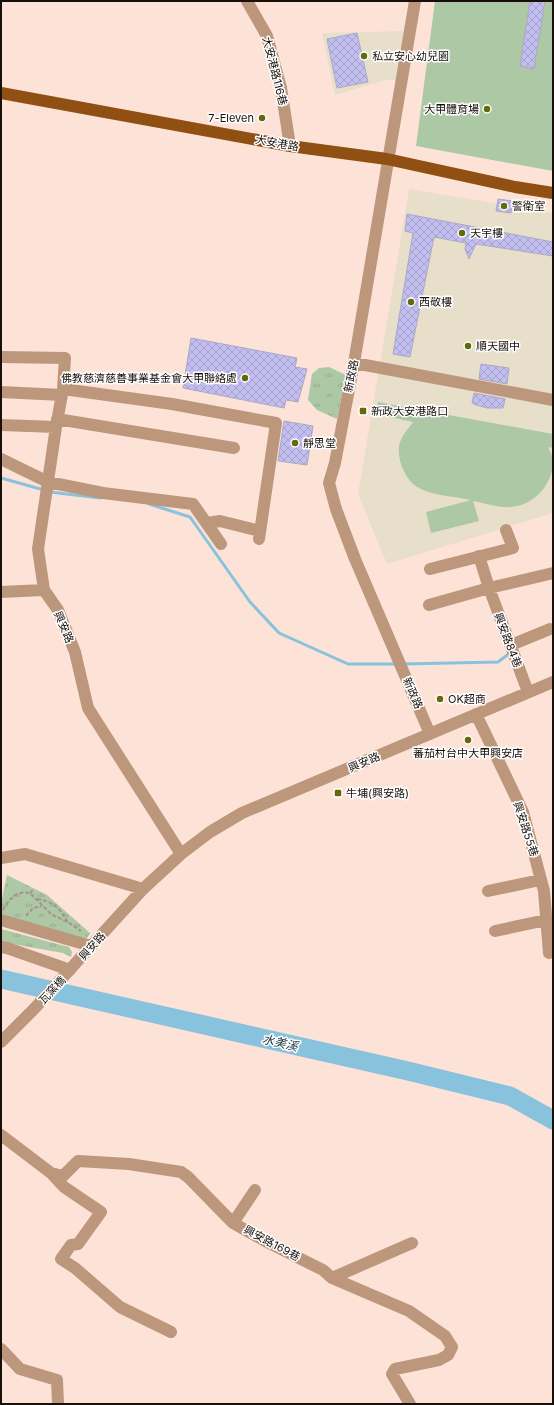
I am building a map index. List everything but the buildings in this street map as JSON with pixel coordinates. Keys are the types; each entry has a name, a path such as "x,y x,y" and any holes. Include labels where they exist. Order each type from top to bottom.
{"main road":[{"name":"大安港路","path":"1,93 290,146 387,159 515,187 553,193"}],"street":[{"name":"大安港路116巷","path":"247,1 267,36 281,88 290,146"},
{"name":"新政路","path":"415,1 387,159 354,363 329,483 336,509 355,559 430,734"},
{"name":"興安路","path":"1,357 65,358 62,392 56,423 38,549 44,590 58,610 75,652 88,708 181,854"},
{"path":"354,363 553,400"},
{"path":"1,392 62,392 172,404 276,423 260,535 220,521 207,523"},
{"path":"1,424 56,423 234,448"},
{"path":"1,459 48,482 103,493 193,504 221,544"},
{"path":"430,569 513,548 506,530"},
{"name":"興安路84巷","path":"479,556 489,588 528,692"},
{"path":"429,605 489,588 553,573"},
{"path":"1,592 44,590"},
{"path":"510,645 550,629"},
{"name":"興安路","path":"70,970 144,889 181,854 210,832 242,813 553,682"},
{"name":"興安路55巷","path":"476,714 523,812 544,892 548,916 549,953"},
{"path":"1,858 25,854 144,889"},
{"path":"488,891 540,880"},
{"path":"495,931 548,916"},
{"path":"1,920 91,946"},
{"path":"1,948 7,948 70,970"},
{"name":"瓦窯橋","path":"1,1042 70,970"},
{"path":"1,1135 51,1173 64,1187 101,1212 78,1244 71,1244 61,1259 75,1268 120,1307 171,1332"},
{"name":"興安路169巷","path":"51,1173 63,1176 78,1161 129,1164 181,1172 188,1177 233,1223 267,1242 324,1270 332,1278 409,1312 445,1336 452,1347 448,1355 439,1360 395,1369 392,1374 410,1404"},
{"path":"233,1223 255,1190"},
{"path":"332,1278 412,1243"},
{"path":"1,1350 20,1369 57,1380 58,1404"}],"path":[{"path":"30,893 34,889"},
{"path":"1,915 7,903 14,896 20,892 30,893 51,914 83,933"},
{"path":"36,899 48,902 55,906 61,911 68,923"},
{"path":"23,927 25,918 30,911 36,906 42,906"}],"shaded area":[{"name":"私立安心幼兒園","path":"406,31 396,80 386,80 335,95 322,33"},
{"name":"順天國中","path":"409,189 553,213 553,513 387,564 358,494"}],"green space":[{"name":"大甲體育場","path":"435,1 553,1 553,171 416,146"},
{"path":"329,367 346,375 337,419 317,410 308,400 312,374 319,368"},
{"path":"378,402 553,434 553,448 548,447 553,459 550,477 541,492 527,503 519,506 506,507 473,501 479,521 431,533 426,512 471,500 429,492 413,484 403,469 399,457 399,446 401,439 413,422 376,414"},
{"path":"7,875 47,895 90,933 87,938 1,915 1,903"},
{"path":"1,929 69,947 72,952 71,957 63,953 1,942"}],"waterway":[{"path":"1,478 44,490"},
{"path":"50,492 100,498"},
{"path":"149,504 190,517 250,602 279,633 348,664 397,664"},
{"path":"403,664 498,662 510,653"},
{"name":"水美溪","path":"1,979 408,1071 510,1096 553,1120"}],"place":[{"name":"私立安心幼兒園","path":"364,56"},
{"name":"大甲體育場","path":"487,109"},
{"name":"7-Eleven","path":"262,118"},
{"name":"警衛室","path":"504,206"},
{"name":"天宇樓","path":"462,233"},
{"name":"西敬樓","path":"411,302"},
{"name":"順天國中","path":"468,346"},
{"name":"佛教慈濟慈善事業基金會大甲聯絡處","path":"245,378"},
{"name":"新政大安港路口","path":"363,411"},
{"name":"靜思堂","path":"295,443"},
{"name":"OK超商","path":"440,699"},
{"name":"蕃茄村台中大甲興安店","path":"468,740"},
{"name":"牛埔(興安路)","path":"338,793"}]}
